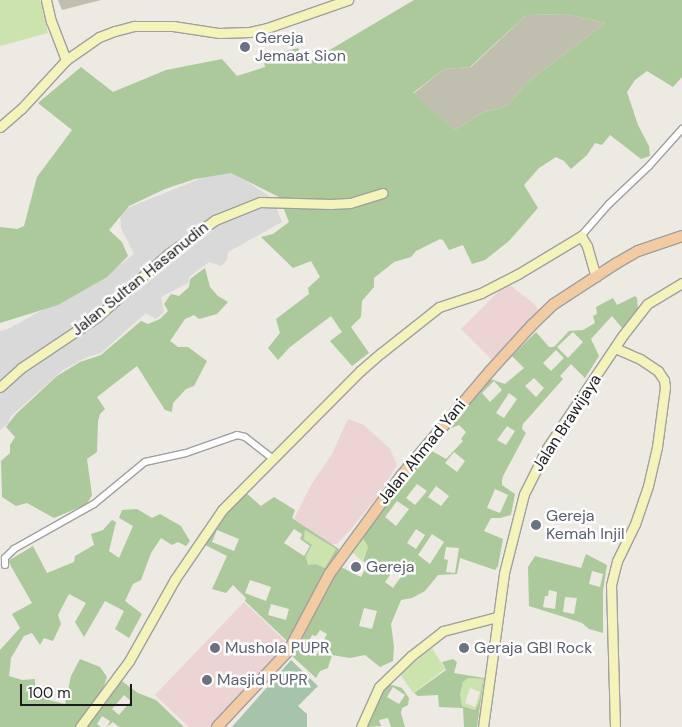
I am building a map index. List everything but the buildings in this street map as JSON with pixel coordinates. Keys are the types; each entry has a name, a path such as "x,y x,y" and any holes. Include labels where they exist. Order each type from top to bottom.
{"main road":[{"path":"46,0 51,21 66,60"},
{"path":"0,127 21,109 66,60 99,37 126,28 173,26 219,33 250,32 281,24 348,0"},
{"name":"Jalan Sultan Hasanudin","path":"0,387 21,368 97,318 168,254 215,220 260,202 350,203 382,193"},
{"path":"80,727 133,654 175,579 222,510 360,371 432,312 448,303 477,294 496,285 580,236 587,246 596,277"},
{"name":"Jalan Ahmad Yani","path":"217,727 289,650 330,573 401,476 449,418 548,309 638,252 682,236"},
{"name":"Jalan Brawijaya","path":"483,727 497,616 514,530 524,494 547,448 647,304 682,283"},
{"path":"615,348 640,359 658,371 664,380 665,387 657,447 648,486 635,524 617,561 611,585 615,727"},
{"path":"361,727 379,688 411,656 443,631 497,616"}],"street":[{"path":"580,236 609,204 649,166 682,129"},
{"path":"5,565 5,558 14,549 94,504 145,462 186,453 237,435 245,437 273,459"}],"shaded area":[{"path":"58,0 101,0 62,10"},
{"path":"565,14 605,23 524,85 509,105 482,113 455,130 413,94 444,69 471,67 526,15"},
{"path":"227,168 273,199 282,222 228,252 227,260 221,266 209,262 189,277 188,283 161,297 164,312 156,319 146,313 101,353 87,357 63,370 10,417 9,423 0,430 0,331 8,329 106,275 134,254 121,228 120,211"},
{"path":"507,283 534,304 539,311 492,360 461,329"},
{"path":"348,419 364,425 390,449 397,465 380,493 351,529 337,544 331,544 294,519 311,485 332,454"},
{"path":"244,602 287,643 210,727 189,727 155,695"}],"green space":[{"path":"0,0 40,0 48,33 0,46"},
{"path":"414,0 682,0 682,77 673,87 647,71 635,80 627,92 638,125 649,146 650,156 641,159 610,135 602,145 595,143 587,155 571,169 564,161 556,157 539,168 524,185 538,208 509,241 485,260 472,264 463,245 449,250 443,240 440,239 416,251 411,257 394,262 374,278 374,287 362,301 361,317 351,327 369,353 352,366 330,341 342,332 331,316 290,347 278,360 268,348 280,333 276,319 309,294 308,288 320,277 311,261 293,268 261,237 273,234 289,222 279,197 231,173 195,179 165,189 129,206 109,230 122,242 128,256 107,277 58,305 0,323 0,227 17,229 24,226 37,177 72,130 38,103 81,67 113,92 166,70 222,59 237,76 265,67 263,57 298,48 306,64","holes":["565,14 605,23 524,85 509,105 482,113 455,130 413,93 444,69 470,67 526,15"]},
{"path":"205,268 210,287 218,296 228,302 217,314 199,319 194,315 185,319 170,341 178,347 188,347 207,361 194,386 186,389 173,403 172,412 165,410 137,366 97,397 105,409 100,414 98,421 97,452 87,459 92,495 87,504 54,518 27,503 16,506 2,497 1,461 10,453 10,445 15,437 6,427 16,414 57,376 80,362 101,355 141,321 148,324 160,319 168,311 164,304 171,294 179,296 189,287 190,279"},
{"path":"635,296 638,309 623,329 612,316 591,339 599,356 585,378 571,364 560,376 563,379 523,424 522,429 526,433 502,481 502,485 515,494 511,515 491,518 484,531 503,539 498,566 495,570 460,558 457,574 438,575 425,591 412,598 401,600 391,624 394,647 393,661 380,667 365,655 350,658 332,655 328,668 320,671 316,678 293,657 332,579 341,567 361,577 368,564 363,561 368,547 361,535 376,515 430,450 446,459 463,441 461,439 466,432 459,425 449,429 447,426 475,393 490,379 505,384 524,368 512,356 536,332 549,347 554,347 569,331 583,330 595,323 593,316 597,314 596,307 613,298 617,305","holes":["573,332 583,342 568,358 557,347","556,350 564,358 551,371 543,363","534,378 544,388 536,397 525,386","494,381 502,390 490,402 482,393","509,393 517,399 504,418 496,413","507,426 515,431 506,445 497,440","454,452 465,461 457,472 445,463","417,484 427,491 415,505 406,498","436,486 449,496 441,506 428,497","495,489 508,495 500,513 487,508","397,501 409,509 396,526 385,517","416,529 425,535 416,549 407,543","432,534 444,542 430,564 418,555","446,547 459,548 455,573 446,572 448,560 444,559","395,568 403,574 393,588 385,582","364,608 377,611 372,629 359,626","320,630 327,634 316,656 311,654 313,643 309,641 312,635 316,636"]},
{"path":"245,492 261,506 274,497 295,510 292,518 339,549 287,641 245,601 246,598 233,585 226,593 212,589 227,556 203,544","holes":["294,529 302,534 300,539 310,546 304,556 284,543","217,530 239,539 234,551 212,542","305,530 336,549 325,568 316,564 308,565 306,556 312,545 304,539","250,580 271,587 266,601 245,593","271,604 289,609 286,620 268,615"]},
{"path":"137,509 152,518 160,514 181,526 190,541 186,546 178,542 172,545 161,538 151,553 141,580 133,584 125,601 142,614 129,638 115,629 124,611 105,601 84,637 75,622 86,603 69,594 58,615 61,624 53,641 44,638 40,645 32,633 24,636 11,658 9,676 22,680 35,679 35,694 49,700 65,704 71,676 80,659 100,667 107,677 102,692 76,727 0,727 0,650 20,628 12,614 32,603 8,561 33,546 47,573 74,562 75,556 94,545 91,534 103,530 112,520 116,522 109,551 119,558 133,526 119,518 122,510"},
{"path":"305,530 336,549 325,568 316,564 308,566 306,556 312,545 304,539"},
{"path":"361,536 368,547 362,561 351,551"},
{"path":"586,554 607,565 603,591 603,633 589,629 582,623 529,606 528,567 535,556 581,568","holes":["592,571 603,574 600,587 589,584","549,590 557,592 555,609 543,607 545,596 548,596","565,597 577,598 574,614 563,612"]},
{"path":"432,648 445,669 413,693 400,674"},
{"path":"453,659 457,662 454,673 484,678 477,727 464,727 463,708 439,707 438,695 418,696 414,693 446,670 442,662","holes":["468,678 483,679 479,702 475,710 462,706 460,694 463,682"]},
{"path":"291,660 318,686 298,706 307,714 307,727 232,727"},
{"path":"468,678 483,679 479,702 475,710 462,706 460,694 463,682","holes":["470,688 480,692 475,707 465,703"]},
{"path":"119,679 138,693 156,700 184,727 119,727 113,722 107,727 110,721 102,716 97,724 101,727 85,727","holes":["124,695 131,701 119,715 112,709"]},
{"path":"392,685 402,688 409,698 408,705 402,708 401,713 405,727 391,727 388,718 379,720 381,726 367,727 372,704 385,686","holes":["393,687 405,695 399,704 387,697"]}],"place":[{"name":"Gereja Jemaat Sion","path":"245,47"},
{"name":"Gereja Kemah Injil","path":"536,525"},
{"name":"Gereja","path":"356,567"},
{"name":"Mushola PUPR","path":"215,648"},
{"name":"Geraja GBI Rock","path":"464,648"},
{"name":"Masjid PUPR","path":"207,680"}]}
